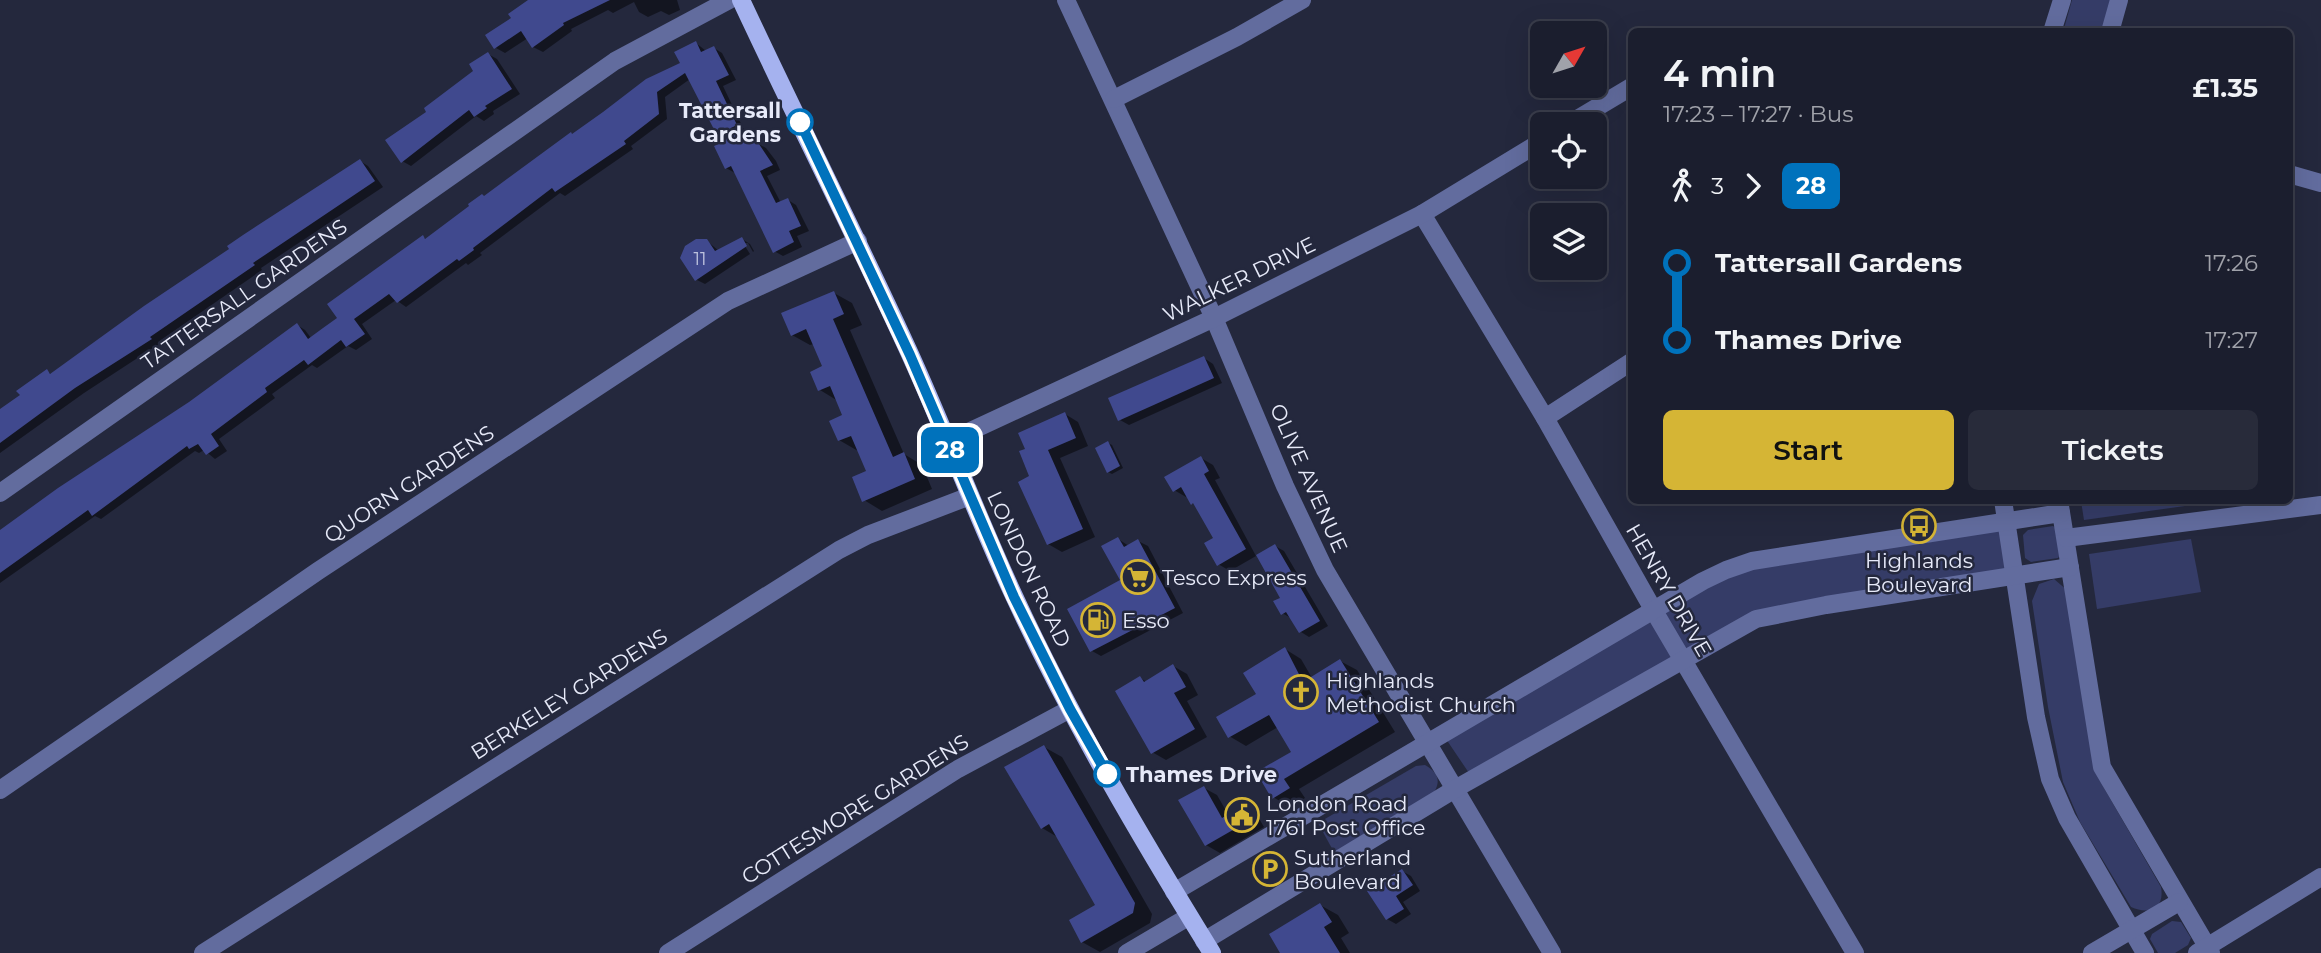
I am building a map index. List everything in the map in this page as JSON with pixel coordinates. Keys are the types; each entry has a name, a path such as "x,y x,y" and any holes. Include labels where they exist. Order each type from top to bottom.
{"main road":[{"name":"LONDON ROAD","path":"741,0 858,241 1014,597 1070,709 1188,917 1208,947"}],"street":[{"name":"TATTERSALL GARDENS","path":"0,493 615,61 729,0"},
{"name":"OLIVE AVENUE","path":"1066,0 1214,318 1319,560 1552,953"},
{"path":"1114,99 1237,37 1302,0"},
{"path":"2053,28 2062,0"},
{"path":"2110,28 2119,0"},
{"path":"1589,112 1628,89"},
{"name":"WALKER DRIVE","path":"947,442 1214,318 1422,214 1530,148"},
{"path":"2293,175 2321,183"},
{"name":"HENRY DRIVE","path":"1422,214 1545,418 1654,611 1855,953"},
{"name":"QUORN GARDENS","path":"0,790 318,571 728,301 858,241"},
{"path":"1545,418 1628,364"},
{"name":"BERKELEY GARDENS","path":"203,953 839,550 868,535 970,496"},
{"path":"2004,504 2036,717 2050,779 2067,818 2146,953"},
{"path":"2066,538 2321,505"},
{"path":"1174,892 1726,570 1752,561 1878,540 2006,523 2060,507 2102,767 2205,951 2321,877"},
{"path":"1208,947 1455,789 1756,619 1826,605 2070,567"},
{"name":"COTTESMORE GARDENS","path":"668,953 958,769 1070,709"},
{"path":"2092,953 2179,902"},
{"path":"1127,953 1188,917"}],"shaded area":[{"path":"2072,0 2112,0 2104,28 2064,28"},
{"path":"2081,504 2185,504 2185,506 2084,520"},
{"path":"2008,524 2016,574 1778,612 1469,773 1446,739 1727,571"},
{"path":"2053,526 2059,530 2062,553 2058,558 2031,562 2025,558 2023,535 2028,530"},
{"path":"2191,539 2201,592 2097,609 2089,554"},
{"path":"2054,579 2068,591 2098,770 2104,788 2161,887 2161,901 2149,910 2131,907 2080,822 2063,782 2048,707 2032,601 2039,584"},
{"path":"1425,765 1434,772 1438,780 1430,798 1335,854 1318,823 1416,766"},
{"path":"2172,921 2181,922 2191,938 2188,945 2175,953 2158,953 2150,939 2152,934"}],"building":[{"path":"528,0 610,0 563,23 564,25 532,48 521,31 494,49 485,35 511,18 508,14"},
{"path":"696,41 701,52 714,46 729,75 716,81 737,125 731,128 757,141 773,165 760,171 776,203 788,198 801,226 789,231 794,242 773,253 731,166 725,169 714,146 721,143 685,73 657,92 659,114 624,141 626,144 555,192 552,188 473,248 474,250 459,261 457,259 397,303 389,294 354,319 365,334 346,347 341,340 308,365 304,360 265,388 267,392 211,434 219,446 206,455 198,444 189,449 187,446 92,516 88,510 0,573 0,530 58,488 189,402 297,323 308,339 337,318 327,304 423,235 425,239 469,206 468,204 482,194 484,196 646,79 680,63 674,52"},
{"path":"488,52 512,89 485,106 487,108 474,117 469,110 401,163 385,140 426,112 424,108 473,71 469,64"},
{"path":"360,159 375,181 253,263 255,265 150,337 152,339 75,388 0,443 0,409 20,395 16,391 47,369 50,374 229,249 227,246"},
{"path":"742,237 747,246 695,281 680,258 685,246 696,239 707,239 715,251"},
{"path":"834,291 844,314 833,319 893,457 904,452 915,479 862,502 852,477 866,471 851,436 838,441 829,421 842,415 830,386 818,391 810,372 822,366 806,329 791,336 781,313"},
{"path":"1204,356 1214,378 1118,421 1108,398"},
{"path":"1065,412 1076,438 1048,450 1083,529 1047,545 1018,482 1029,476 1019,451 1025,449 1018,433"},
{"path":"1108,441 1120,466 1107,473 1095,448"},
{"path":"1201,456 1209,471 1204,474 1246,549 1217,566 1204,543 1213,538 1193,503 1191,505 1181,487 1173,492 1164,477"},
{"path":"1118,537 1124,547 1138,539 1175,608 1090,652 1067,609 1120,580 1101,546"},
{"path":"1275,544 1320,621 1299,633 1286,612 1281,615 1273,601 1280,598 1256,555"},
{"path":"1285,647 1303,682 1340,659 1379,722 1284,779 1290,788 1272,799 1256,772 1291,752 1269,715 1228,738 1216,717 1256,694 1243,673"},
{"path":"1173,664 1186,687 1174,693 1195,729 1151,754 1115,691 1140,676 1144,682"},
{"path":"1044,745 1135,903 1133,913 1081,943 1069,920 1095,905 1049,824 1041,829 1004,767"},
{"path":"1204,786 1222,818 1244,805 1252,819 1205,846 1178,800"},
{"path":"1402,869 1413,885 1396,896 1404,909 1386,920 1367,891"},
{"path":"1320,903 1332,922 1324,927 1340,953 1280,953 1269,934"}],"bus line":[{"name":"28","path":"800,122 910,355 1014,597 1070,709 1107,774"}],"place":[{"name":"Tattersall Gardens","path":"800,122"},
{"name":"Highlands Boulevard","path":"1919,526"},
{"name":"Tesco Express","path":"1138,577"},
{"name":"Esso","path":"1098,620"},
{"name":"Highlands Methodist Church","path":"1301,692"},
{"name":"Thames Drive","path":"1107,774"},
{"name":"London Road 1761 Post Office","path":"1242,815"},
{"name":"Sutherland Boulevard","path":"1270,869"}]}
